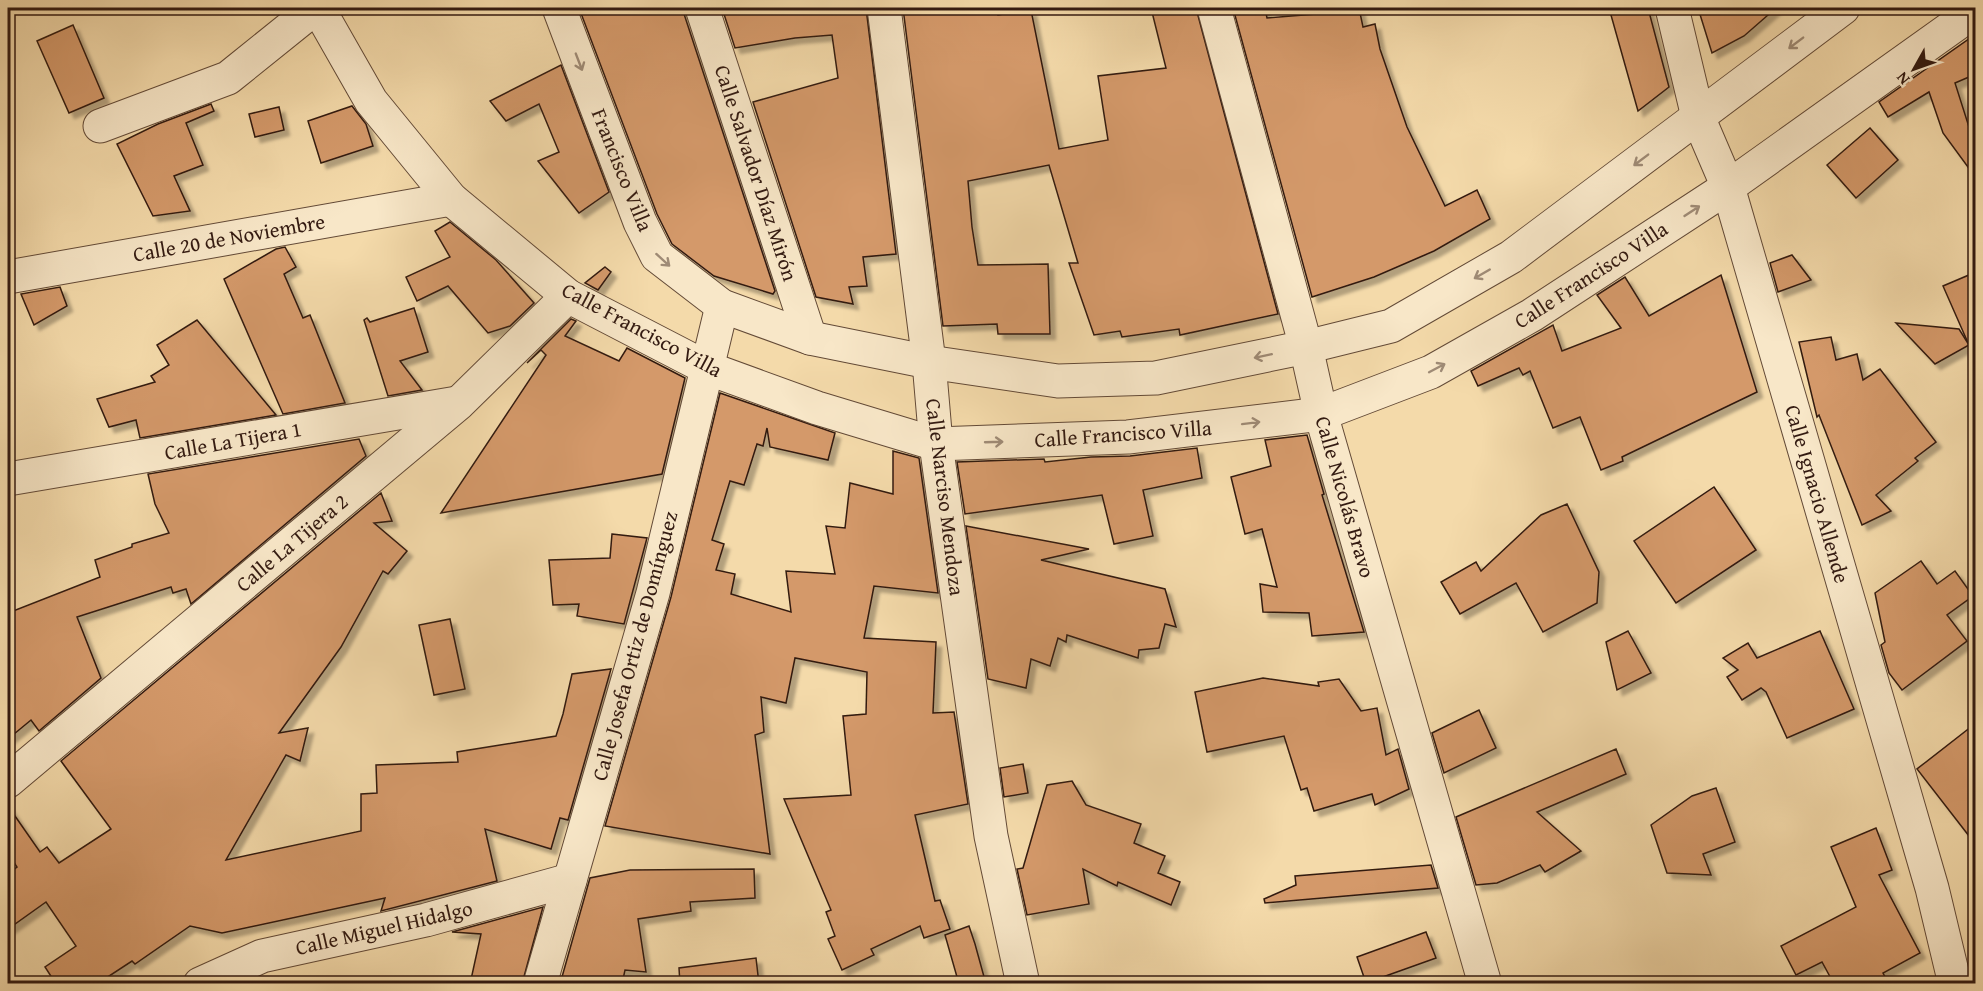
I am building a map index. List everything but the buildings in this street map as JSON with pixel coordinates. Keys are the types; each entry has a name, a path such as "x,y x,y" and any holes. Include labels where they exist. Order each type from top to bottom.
{"street":[{"path":"100,126 228,78 317,8"},
{"name":"Calle Francisco Villa","path":"317,8 371,101 451,199 568,296 707,368 817,408 936,444 1128,437 1321,414 1431,372 1532,315 1728,188 1976,10"},
{"name":"Francisco Villa","path":"558,8 640,222 657,256 722,306"},
{"name":"Calle Salvador Díaz Mirón","path":"702,8 810,338"},
{"name":"Calle Narciso Mendoza","path":"884,8 929,362 936,444 991,836 1023,984"},
{"name":"Calle Nicolás Bravo","path":"1214,8 1306,347 1321,414 1485,984"},
{"name":"Calle Ignacio Allende","path":"1672,8 1698,117 1728,188 1932,888 1955,984"},
{"path":"722,306 810,338 929,362 1058,381 1156,378 1306,347 1391,326 1511,257 1843,8"},
{"name":"Calle 20 de Noviembre","path":"8,277 451,199"},
{"name":"Calle La Tijera 2","path":"8,780 459,403 568,296"},
{"name":"Calle Josefa Ortiz de Domínguez","path":"540,984 653,593 722,306"},
{"name":"Calle La Tijera 1","path":"8,479 459,403"},
{"name":"Calle Miguel Hidalgo","path":"200,984 262,956 426,920 570,880"}]}
